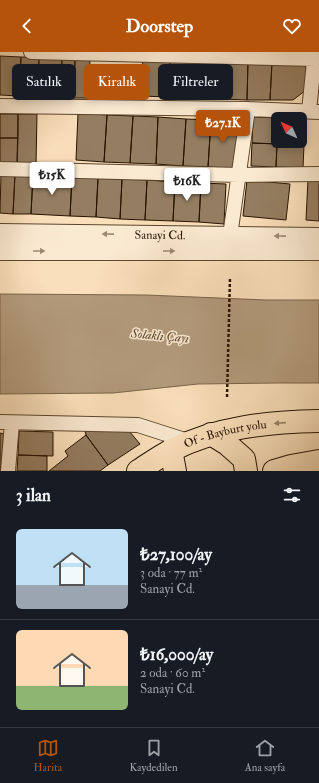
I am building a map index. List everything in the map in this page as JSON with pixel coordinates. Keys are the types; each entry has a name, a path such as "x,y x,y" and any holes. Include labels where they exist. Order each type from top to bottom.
{"highway":[{"name":"Of - Bayburt yolu","path":"138,471 173,461 191,442 211,434 240,427 273,423 319,421"},
{"path":"211,434 227,444 244,459 246,471"},
{"path":"274,471 319,461"}],"street":[{"path":"0,106 248,109 314,112 315,55 31,52"},
{"path":"230,236 248,109"},
{"path":"0,169 239,175 319,174"},
{"name":"Sanayi Cd.","path":"0,233 319,237"},
{"name":"Sanayi Cd.","path":"0,251 319,251"},
{"path":"8,471 6,422 138,425 191,442"}],"path":[{"path":"227,397 230,278"}],"water":[{"name":"Solaklı Çayı","path":"0,294 146,295 266,300 319,300 319,383 198,384 113,393 0,394"}],"building":[{"path":"0,56 21,57 21,64 12,64 12,96 0,95"},
{"path":"21,57 39,57 39,64 21,64"},
{"path":"39,57 62,58 62,64 39,64"},
{"path":"62,58 75,58 75,64 62,64"},
{"path":"75,58 90,59 90,64 84,64 84,98 76,98"},
{"path":"143,58 170,59 170,64 158,64 158,97 150,96 150,64 143,64"},
{"path":"170,59 195,60 195,64 170,64"},
{"path":"195,60 223,61 223,64 195,64"},
{"path":"223,61 248,61 247,100 233,99 233,64 223,64"},
{"path":"248,61 272,62 270,100 247,100"},
{"path":"272,62 306,63 306,90 293,100 270,100"},
{"path":"78,113 107,115 104,162 76,160"},
{"path":"0,114 18,114 18,138 0,138"},
{"path":"18,114 37,114 36,164 17,164"},
{"path":"107,115 133,116 130,163 104,162"},
{"path":"133,116 158,117 156,164 130,163"},
{"path":"158,117 186,119 183,166 156,164"},
{"path":"253,117 271,118 271,144 252,143"},
{"path":"186,119 211,120 208,167 183,166"},
{"path":"211,120 238,121 235,169 208,167"},
{"path":"0,138 18,138 17,164 0,164"},
{"path":"252,143 271,144 271,148 277,148 276,167 251,166"},
{"path":"277,148 304,148 303,168 276,167"},
{"path":"1,173 15,174 13,214 0,213"},
{"path":"15,174 33,175 31,214 13,214"},
{"path":"33,175 72,177 70,216 31,214"},
{"path":"72,177 98,178 96,217 70,216"},
{"path":"98,178 122,179 120,219 96,217"},
{"path":"122,179 147,180 145,220 120,219"},
{"path":"308,179 319,180 319,221 306,220"},
{"path":"147,180 175,182 173,221 145,220"},
{"path":"247,180 290,184 286,220 243,216"},
{"path":"175,182 201,183 199,222 173,221"},
{"path":"201,183 226,184 224,224 199,222"},
{"path":"19,431 53,432 53,456 18,455"},
{"path":"85,431 129,431 140,444 108,465 86,435"},
{"path":"0,433 4,434 1,469 0,469"},
{"path":"86,435 108,465 100,471 49,471 68,456 65,451"},
{"path":"18,455 47,456 47,471 17,471"}]}
